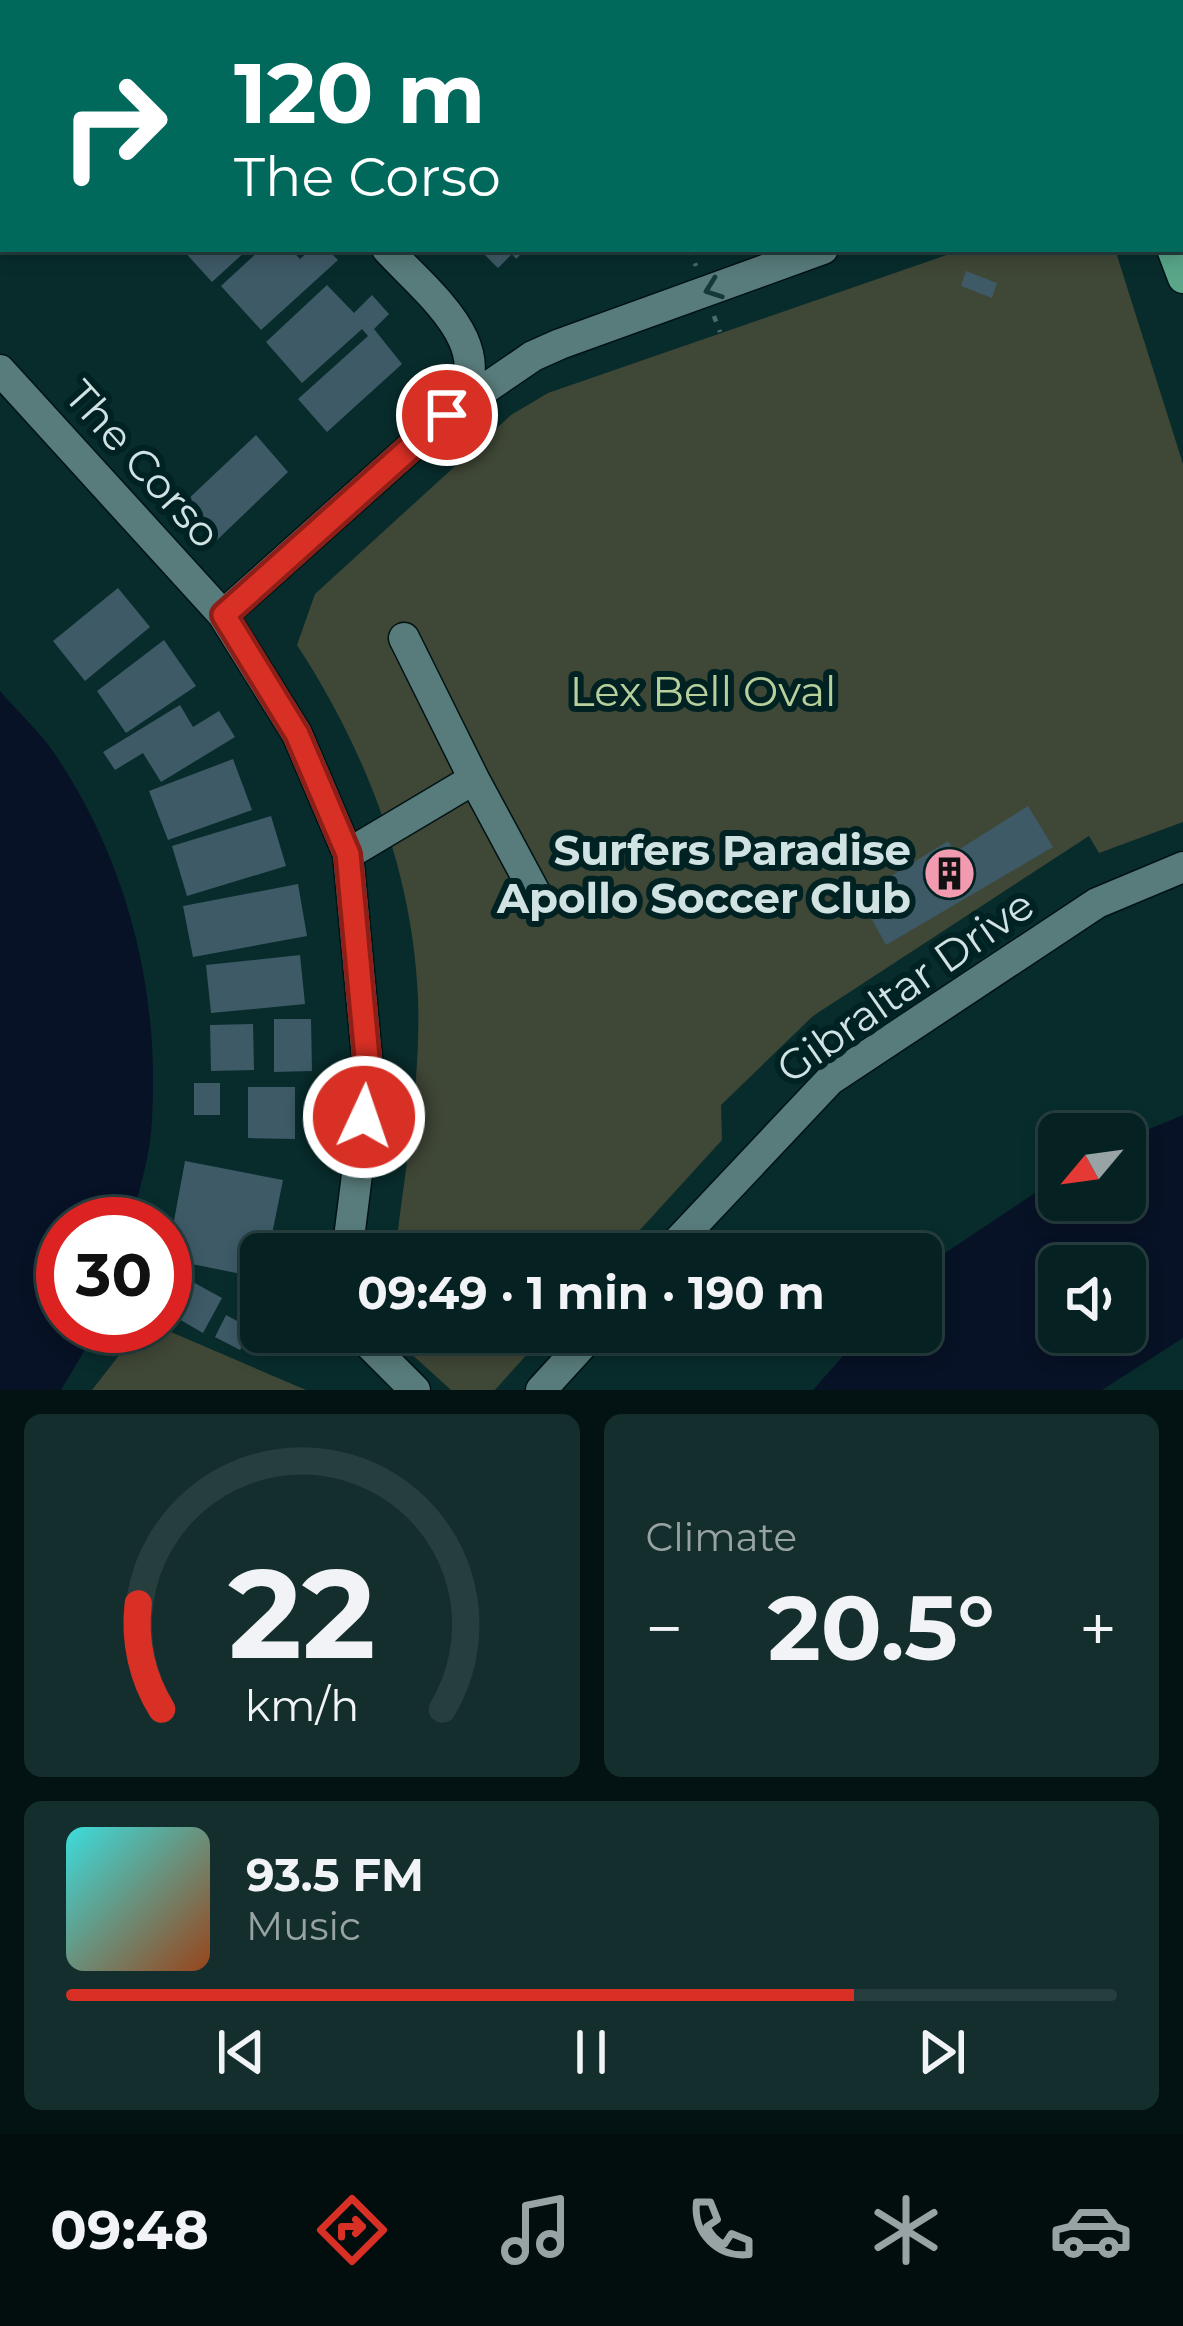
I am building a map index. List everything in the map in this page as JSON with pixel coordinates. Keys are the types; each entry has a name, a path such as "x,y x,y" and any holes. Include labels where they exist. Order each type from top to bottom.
{"street":[{"path":"390,252 464,339 469,386 447,415"},
{"name":"The Corso","path":"224,615 447,415 547,349 816,252"},
{"name":"The Corso","path":"0,370 224,615 297,734 348,854 369,1079 350,1233"},
{"path":"404,638 537,896"},
{"path":"348,854 474,779"},
{"name":"Gibraltar Drive","path":"686,1233 830,1080 1097,903 1178,872"},
{"path":"378,1353 415,1390"},
{"path":"541,1390 575,1353"}],"green space":[{"name":"Lex Bell Oval","path":"955,252 1116,252 1183,464 1183,822 1099,853 1089,836 813,1016 721,1105 722,1140 637,1233 398,1233 417,1062 418,998 407,904 364,769 297,645 315,594 511,415 548,393"},
{"path":"192,1341 306,1390 92,1390 121,1353 192,1353"},
{"path":"410,1353 528,1353 495,1390 451,1390"}],"water":[{"path":"0,691 55,754 81,797 121,888 145,984 153,1083 151,1133 138,1197 36,1197 36,1353 83,1353 61,1390 0,1390"},
{"path":"1183,1115 1183,1338 1102,1390 813,1390 846,1353 942,1353 942,1255 1038,1191 1038,1221 1146,1221 1146,1130"}],"building":[{"path":"185,252 245,252 212,282"},
{"path":"258,252 294,252 300,259 308,252 330,252 338,260 261,330 221,286"},
{"path":"482,252 523,252 516,259 512,254 498,268"},
{"path":"966,271 997,283 992,298 961,286"},
{"path":"327,285 354,313 372,295 389,314 374,329 402,364 327,432 298,399 368,336 362,329 302,383 266,342"},
{"path":"256,435 288,472 216,541 184,503"},
{"path":"118,588 150,627 85,681 53,641"},
{"path":"164,640 196,686 126,733 97,691"},
{"path":"180,705 193,727 219,711 235,737 161,782 143,753 115,770 103,752"},
{"path":"233,759 252,810 168,840 149,791"},
{"name":"Surfers Paradise Apollo Soccer Club","path":"1028,806 1053,847 886,945 859,896 948,841 955,852"},
{"path":"271,816 286,866 187,896 172,846"},
{"path":"298,884 307,936 193,957 183,906"},
{"path":"300,955 305,1004 211,1013 206,965"},
{"path":"274,1019 311,1019 312,1071 274,1072"},
{"path":"253,1024 254,1070 211,1071 210,1025"},
{"path":"194,1083 220,1083 220,1115 194,1115"},
{"path":"248,1087 295,1087 295,1139 248,1138"},
{"path":"185,1161 283,1180 272,1233 240,1233 240,1274 192,1264 192,1197 178,1197"},
{"path":"192,1282 222,1298 203,1333 192,1327"},
{"path":"226,1315 240,1323 240,1350 215,1337"}],"place":[{"name":"Surfers Paradise Apollo Soccer Club","path":"950,874"}],"route":[{"path":"364,1117 369,1079 348,854 297,734 224,615 447,415"}]}
